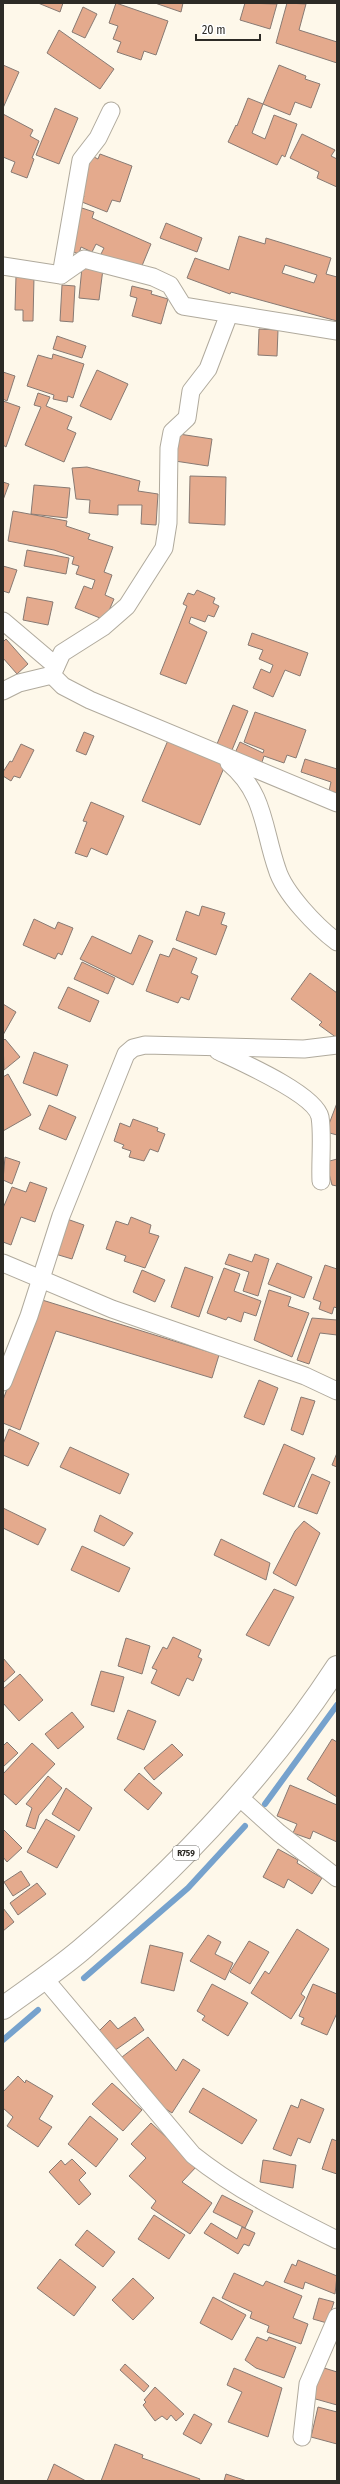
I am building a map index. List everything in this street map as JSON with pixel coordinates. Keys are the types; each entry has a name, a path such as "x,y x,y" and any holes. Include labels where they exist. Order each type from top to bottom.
{"main road":[{"name":"R759","path":"3,2008 80,1951 162,1878 239,1797 304,1717 337,1667"}],"street":[{"path":"61,275 81,160 98,138 111,111"},
{"path":"3,266 61,275 84,259 153,277 170,285 183,306 337,331"},
{"path":"3,691 19,683 54,671 62,653 103,627 127,606 164,548 168,523 170,448 172,432 187,418 191,391 208,370 229,314"},
{"path":"3,621 54,671 63,686 90,700 311,794 337,803"},
{"path":"216,753 242,775 260,803 277,871 294,898 337,942"},
{"path":"3,1382 61,1216 126,1054 133,1048 145,1045 304,1049 337,1045"},
{"path":"211,1047 264,1073 309,1102 320,1115 321,1181"},
{"path":"3,1263 112,1309 305,1376 337,1391"},
{"path":"239,1797 279,1833 337,1878"},
{"path":"44,1978 193,2155 216,2173 253,2197 337,2240"},
{"path":"302,2437 308,2384 337,2317"}],"building":[{"path":"38,3 63,3 60,12"},
{"path":"116,3 168,21 156,55 144,51 141,60 117,52 121,42 113,39 118,26 109,23"},
{"path":"155,3 183,3 181,12"},
{"path":"245,3 277,4 270,29 240,20"},
{"path":"287,3 306,4 299,30 337,42 337,63 276,43"},
{"path":"83,7 97,14 85,38 72,32"},
{"path":"59,30 114,69 100,89 47,53"},
{"path":"3,65 19,72 3,108"},
{"path":"279,65 306,76 305,79 320,84 311,108 295,102 290,115 263,104"},
{"path":"248,98 263,104 252,133 265,139 274,115 297,124 285,157 282,155 277,165 228,142 236,125 237,126"},
{"path":"55,108 78,118 59,164 36,155"},
{"path":"3,114 33,130 30,136 39,141 32,158 34,159 27,178 11,172 15,162 3,157"},
{"path":"302,134 335,150 331,156 337,159 337,187 317,178 319,172 290,158"},
{"path":"100,154 132,166 120,202 112,200 107,212 82,202 84,196 77,193 92,156 98,159"},
{"path":"82,208 94,212 92,218 151,244 139,273 100,256 104,248 96,244 92,252 81,247 79,254 68,250"},
{"path":"166,223 202,238 197,252 160,238"},
{"path":"239,236 265,244 266,238 331,258 326,274 337,277 337,321 231,292 230,294 187,278 195,258 229,270","holes":["285,265 317,275 314,283 282,273"]},
{"path":"82,267 103,269 99,300 79,298"},
{"path":"16,276 34,277 33,321 23,321 23,310 15,310"},
{"path":"62,285 75,286 73,322 60,321"},
{"path":"132,286 152,291 151,294 168,299 161,324 132,316 137,298 130,296"},
{"path":"259,329 278,330 277,356 258,355"},
{"path":"57,336 86,346 82,358 53,349"},
{"path":"53,354 84,364 73,398 68,396 67,402 53,399 54,395 27,386 38,355 52,359"},
{"path":"97,370 128,384 111,420 80,406"},
{"path":"3,372 15,376 7,401 3,399"},
{"path":"38,393 50,397 46,406 72,417 67,429 76,433 64,462 25,445 41,407 34,405"},
{"path":"3,401 20,407 6,447 3,445"},
{"path":"179,434 212,439 208,466 175,461"},
{"path":"87,467 140,481 138,491 158,494 156,525 141,524 142,505 118,505 118,515 89,513 90,500 76,499 72,468"},
{"path":"190,476 226,477 225,525 189,523"},
{"path":"3,482 9,484 3,500"},
{"path":"34,485 70,488 67,518 31,514"},
{"path":"13,511 67,521 66,526 90,534 88,539 113,547 104,572 112,575 105,595 114,599 105,620 75,608 84,586 92,589 95,580 76,574 79,566 72,564 74,557 54,550 8,541"},
{"path":"27,550 69,558 66,574 24,566"},
{"path":"3,566 17,570 9,593 3,591"},
{"path":"197,590 215,598 213,603 219,606 214,617 208,615 205,622 191,617 189,623 207,632 186,684 160,674 187,606 183,604 188,593 194,595"},
{"path":"27,597 53,602 48,625 23,620"},
{"path":"252,633 308,653 300,676 285,670 273,697 253,688 261,669 270,673 273,665 259,659 263,650 248,645"},
{"path":"6,639 28,664 17,674 3,658 3,642"},
{"path":"233,705 248,711 232,750 217,744"},
{"path":"255,712 306,730 296,758 287,755 284,763 264,756 261,765 235,753 240,742 263,753 264,750 244,742"},
{"path":"84,732 94,736 86,755 76,751"},
{"path":"169,738 226,763 200,825 142,801"},
{"path":"21,744 34,750 20,778 14,776 11,781 3,776 3,772 10,761 12,762"},
{"path":"305,759 337,769 337,793 329,791 331,782 301,772"},
{"path":"91,802 124,816 107,855 91,848 87,857 75,853 87,822 83,821"},
{"path":"202,906 225,913 221,924 227,926 216,955 176,940 186,911 199,916"},
{"path":"34,919 55,929 58,922 73,928 62,955 58,953 55,959 23,945"},
{"path":"139,935 153,941 133,985 80,959 92,936 131,954"},
{"path":"173,948 197,958 191,973 198,976 189,1000 181,997 178,1003 146,991 160,954 169,957"},
{"path":"82,962 115,978 108,994 74,979"},
{"path":"310,973 337,993 337,1038 319,1025 322,1022 291,999"},
{"path":"68,987 99,1001 90,1022 58,1008"},
{"path":"3,1004 16,1012 3,1035"},
{"path":"5,1039 20,1057 4,1070 3,1041"},
{"path":"34,1052 68,1065 57,1096 23,1083"},
{"path":"8,1074 31,1115 3,1131 3,1077"},
{"path":"337,1103 337,1135 326,1132"},
{"path":"49,1105 76,1117 66,1140 39,1129"},
{"path":"133,1119 158,1128 157,1131 165,1134 158,1152 150,1149 144,1161 129,1157 131,1151 122,1148 124,1145 114,1141 120,1123 130,1127"},
{"path":"5,1157 20,1162 12,1184 3,1180"},
{"path":"337,1159 337,1186 332,1185 326,1162"},
{"path":"30,1182 47,1188 35,1222 21,1217 11,1245 3,1242 3,1208 12,1187 26,1192"},
{"path":"131,1217 151,1225 149,1233 159,1236 145,1268 124,1261 126,1256 106,1249 116,1221 128,1225"},
{"path":"64,1218 84,1225 72,1259 52,1253"},
{"path":"229,1254 252,1262 255,1254 269,1259 258,1296 243,1291 249,1272 225,1264"},
{"path":"277,1263 312,1277 304,1298 268,1284"},
{"path":"325,1265 337,1269 337,1308 334,1307 332,1314 319,1309 321,1302 313,1299"},
{"path":"185,1267 213,1277 199,1317 171,1307"},
{"path":"224,1268 240,1274 234,1291 261,1301 256,1316 244,1312 241,1322 228,1317 226,1320 207,1313"},
{"path":"142,1270 165,1280 155,1302 133,1292"},
{"path":"269,1290 291,1297 288,1306 309,1313 292,1357 254,1340"},
{"path":"39,1299 219,1355 212,1378 56,1331 20,1430 3,1423 3,1400"},
{"path":"312,1318 337,1320 337,1335 320,1333 309,1364 297,1360"},
{"path":"259,1380 278,1388 264,1425 244,1417"},
{"path":"301,1397 315,1401 303,1435 291,1430"},
{"path":"9,1429 39,1443 28,1466 3,1455 3,1444"},
{"path":"284,1444 315,1458 294,1507 263,1494"},
{"path":"70,1447 129,1474 120,1494 60,1467"},
{"path":"337,1453 337,1467 332,1465"},
{"path":"312,1474 330,1482 317,1514 298,1507"},
{"path":"3,1508 46,1529 38,1545 3,1528"},
{"path":"100,1515 133,1533 124,1546 94,1531"},
{"path":"304,1521 320,1533 296,1586 273,1573 295,1531"},
{"path":"221,1539 270,1563 266,1580 214,1555"},
{"path":"82,1546 130,1568 119,1592 71,1570"},
{"path":"274,1589 294,1597 269,1646 246,1635"},
{"path":"173,1637 201,1650 198,1657 202,1659 193,1681 187,1678 179,1696 151,1683 157,1670 152,1668 163,1647 167,1649"},
{"path":"126,1638 150,1646 142,1674 118,1666"},
{"path":"3,1658 15,1672 3,1683"},
{"path":"101,1671 124,1677 114,1712 91,1705"},
{"path":"20,1674 43,1700 19,1721 3,1703 3,1689"},
{"path":"128,1710 156,1721 144,1750 117,1739"},
{"path":"72,1712 84,1727 58,1749 45,1734"},
{"path":"332,1739 337,1742 337,1797 307,1779"},
{"path":"7,1742 18,1753 3,1767 3,1746"},
{"path":"32,1743 55,1764 16,1805 3,1793 3,1774"},
{"path":"172,1744 183,1755 154,1780 144,1768"},
{"path":"139,1773 162,1793 148,1810 124,1790"},
{"path":"48,1776 62,1788 39,1815 35,1829 26,1826 32,1808 26,1804"},
{"path":"290,1785 337,1805 337,1842 313,1831 310,1839 293,1833 297,1824 277,1816"},
{"path":"66,1788 92,1808 79,1831 52,1814"},
{"path":"46,1819 75,1836 57,1868 27,1852"},
{"path":"3,1829 22,1848 7,1862 3,1857"},
{"path":"278,1849 298,1860 297,1863 322,1878 312,1894 288,1879 284,1888 263,1877"},
{"path":"21,1871 30,1885 13,1896 4,1882"},
{"path":"37,1883 46,1894 18,1915 10,1903"},
{"path":"3,1908 14,1922 3,1931"},
{"path":"297,1929 329,1949 301,1994 305,1997 291,2019 251,1993 265,1971 269,1974"},
{"path":"208,1935 221,1942 215,1954 233,1963 225,1980 190,1961"},
{"path":"249,1941 269,1952 250,1984 230,1972"},
{"path":"150,1945 183,1953 174,1991 141,1983"},
{"path":"212,1984 248,2003 228,2036 202,2020 205,2016 197,2011"},
{"path":"313,1984 337,1994 337,2013 327,2035 301,2024 304,2018 299,2016"},
{"path":"135,2017 144,2030 114,2051 96,2034 110,2020 118,2029"},
{"path":"148,2037 176,2071 183,2059 200,2070 172,2113 155,2102 122,2057"},
{"path":"18,2076 25,2083 26,2080 53,2096 39,2119 52,2127 38,2147 7,2126 13,2117 3,2108 3,2092"},
{"path":"112,2083 142,2110 123,2131 92,2104"},
{"path":"203,2088 257,2120 242,2144 189,2112"},
{"path":"301,2099 324,2109 310,2143 298,2138 291,2156 273,2149 291,2105 298,2108"},
{"path":"90,2116 118,2139 96,2167 68,2144"},
{"path":"151,2123 197,2166 182,2182 212,2203 190,2234 151,2208 156,2201 129,2176 146,2158 131,2144"},
{"path":"332,2139 337,2141 337,2174 322,2169"},
{"path":"72,2159 86,2173 79,2180 91,2194 79,2205 49,2172 61,2160 65,2165"},
{"path":"263,2160 296,2165 293,2188 260,2182"},
{"path":"222,2195 253,2211 245,2228 213,2212"},
{"path":"154,2215 185,2235 169,2259 138,2239"},
{"path":"211,2223 237,2239 242,2227 255,2233 249,2246 244,2244 238,2254 204,2233"},
{"path":"87,2230 115,2252 103,2267 75,2245"},
{"path":"60,2259 96,2287 74,2316 37,2288"},
{"path":"298,2260 337,2276 335,2294 305,2282 303,2289 284,2282 292,2264 296,2266"},
{"path":"234,2273 263,2286 266,2281 302,2296 293,2318 308,2324 301,2344 267,2332 269,2326 250,2318 252,2312 222,2298"},
{"path":"133,2278 154,2298 133,2320 112,2300"},
{"path":"213,2297 246,2315 232,2340 200,2323"},
{"path":"319,2298 334,2302 327,2323 313,2319"},
{"path":"257,2337 267,2341 269,2337 296,2347 284,2378 256,2368 245,2360"},
{"path":"125,2364 149,2386 144,2392 120,2370"},
{"path":"321,2367 337,2372 337,2405 312,2398"},
{"path":"234,2368 282,2388 268,2437 228,2422 242,2392 227,2385"},
{"path":"155,2387 184,2414 176,2421 171,2415 167,2420 162,2416 155,2421 143,2405 146,2402 144,2400"},
{"path":"318,2407 337,2412 337,2444 311,2437"},
{"path":"194,2414 212,2424 201,2444 183,2434"},
{"path":"115,2444 143,2455 142,2458 200,2479 199,2481 101,2481"},
{"path":"54,2464 86,2481 47,2481"},
{"path":"226,2474 247,2481 224,2481"}],"waterway":[{"path":"265,1804 337,1705"},
{"path":"84,1978 188,1888 245,1826"},
{"path":"3,2040 38,2010"}]}
